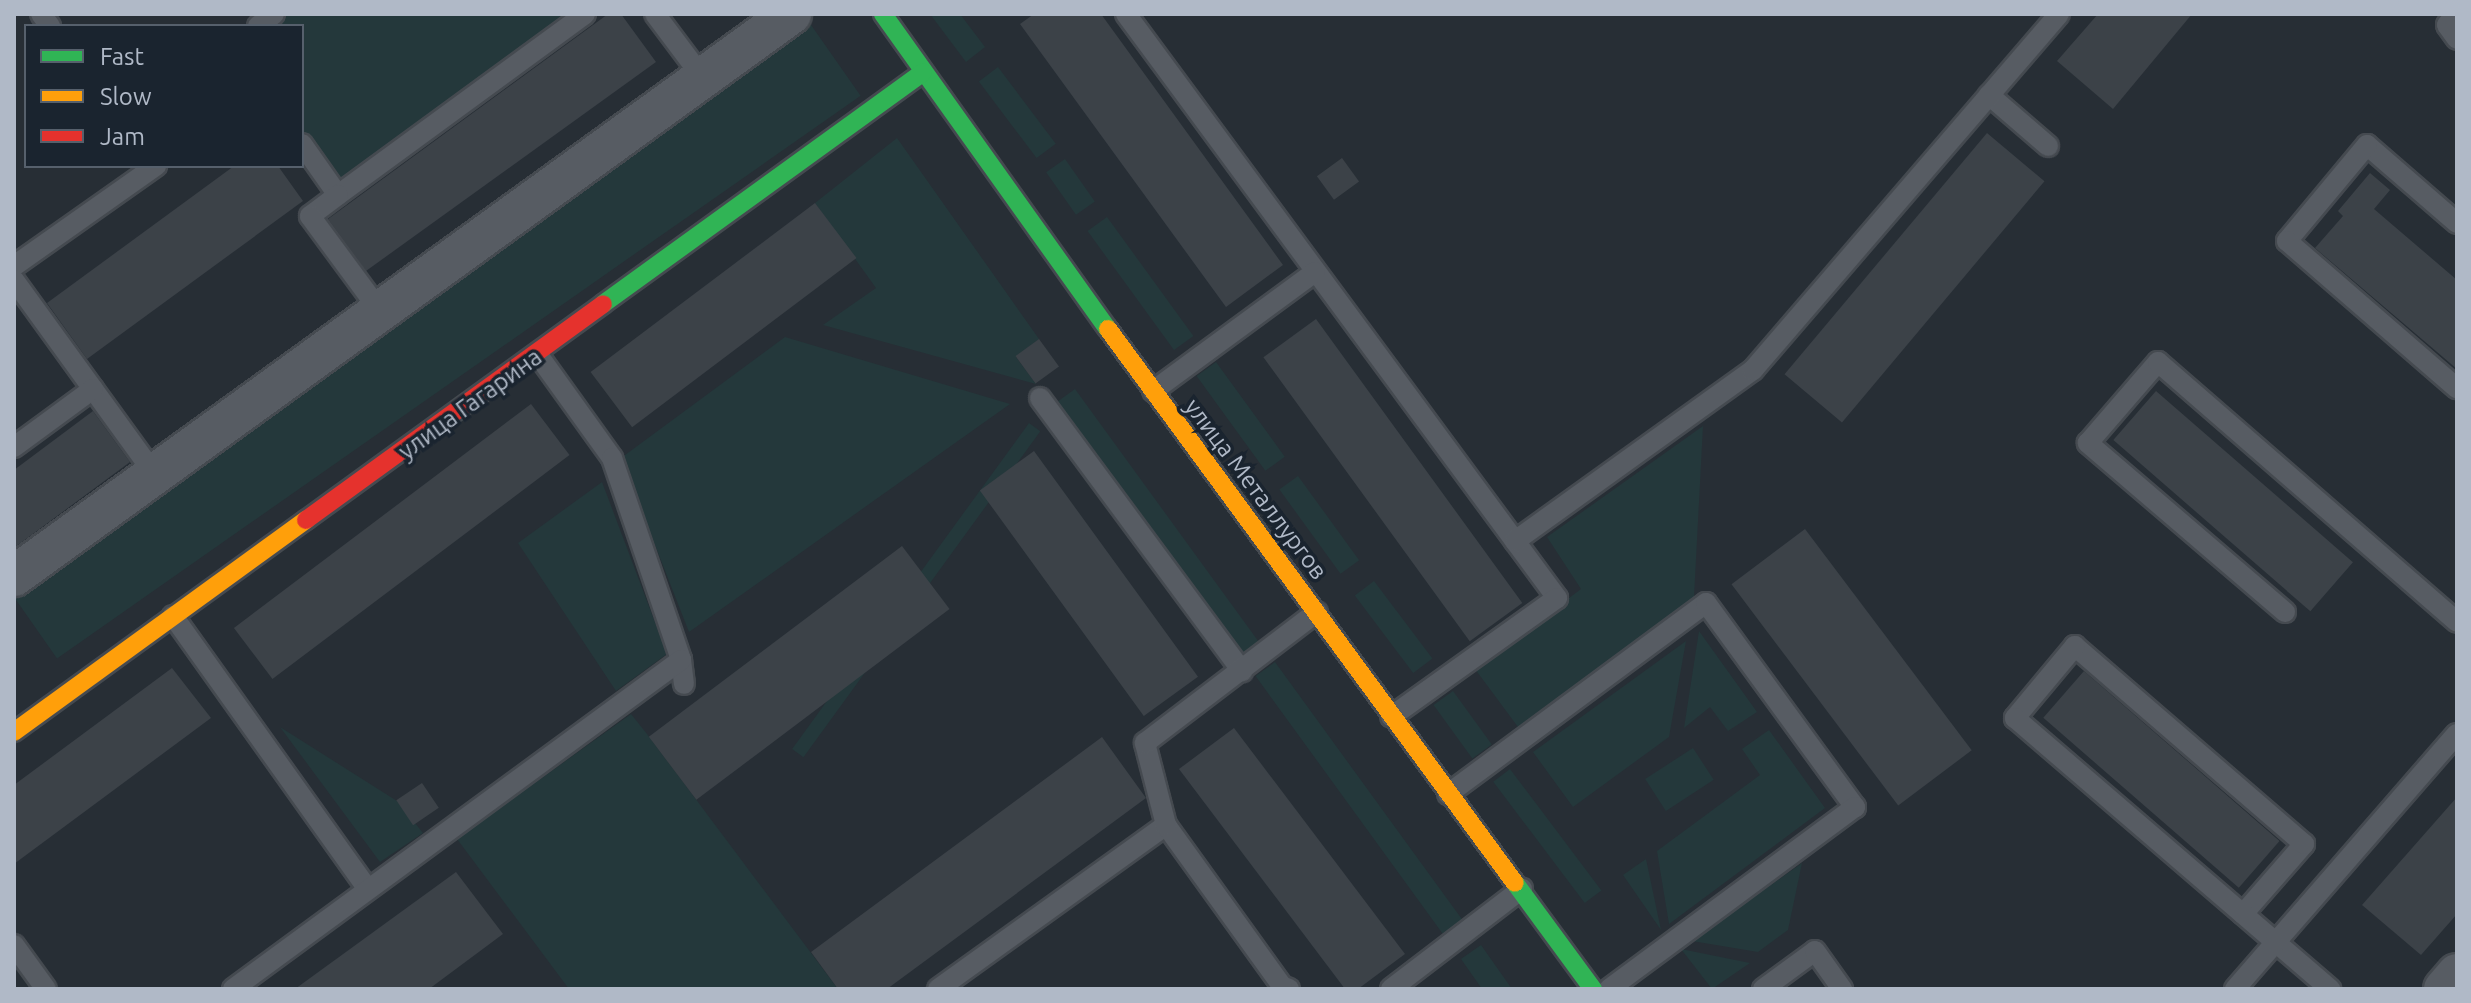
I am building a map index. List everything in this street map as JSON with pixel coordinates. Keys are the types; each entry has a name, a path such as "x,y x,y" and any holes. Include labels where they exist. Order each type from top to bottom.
{"street":[{"path":"14,576 791,14"},
{"name":"улица Металлургов","path":"883,14 1153,391 1593,989"},
{"name":"улица Гагарина","path":"14,732 538,355 923,72"},
{"path":"2444,989 2457,974"}],"lane":[{"path":"380,311 310,216 585,14"},
{"path":"655,14 703,78"},
{"path":"1126,14 1557,598 1391,717"},
{"path":"1515,541 1753,370 2059,14"},
{"path":"2456,14 2447,25 2457,39"},
{"path":"1989,95 2048,146"},
{"path":"2457,223 2367,145 2287,241 2457,388"},
{"path":"304,147 338,195"},
{"path":"14,266 150,168"},
{"path":"1153,391 1315,272"},
{"path":"14,280 155,475"},
{"path":"538,355 612,458 681,660 684,684"},
{"path":"2285,612 2088,443 2158,362 2457,622"},
{"path":"14,447 93,389"},
{"path":"1040,398 1242,671"},
{"path":"1448,794 1706,603 1855,807 1609,989"},
{"path":"1283,988 1166,825 1145,743 1317,612"},
{"path":"173,616 367,888"},
{"path":"2243,914 2304,844 2075,646 2015,718 2330,989"},
{"path":"233,989 681,660"},
{"path":"2235,989 2457,734"},
{"path":"938,989 1166,825"},
{"path":"1391,989 1522,889"},
{"path":"14,945 46,989"},
{"path":"1763,989 1815,951 1842,989"}],"green space":[{"path":"284,14 569,14 338,184 304,137 304,24 271,24"},
{"path":"930,14 960,14 985,47 966,62"},
{"path":"809,22 861,96 57,658 14,597 14,579"},
{"path":"998,67 1056,144 1037,158 979,81"},
{"path":"897,138 1039,339 1016,357 1036,384 823,325 876,288 815,203"},
{"path":"1065,159 1095,202 1076,215 1046,172"},
{"path":"1107,217 1193,336 1174,350 1088,231"},
{"path":"785,337 1010,404 689,632 621,458"},
{"path":"1216,362 1285,457 1265,471 1197,376"},
{"path":"1075,389 1260,644 1241,658 1056,403"},
{"path":"1029,423 1040,431 803,757 792,749"},
{"path":"1703,426 1694,597 1518,727 1475,669 1581,589 1547,537"},
{"path":"1298,476 1359,560 1341,574 1279,490"},
{"path":"602,482 667,654 616,691 518,543"},
{"path":"1374,581 1432,658 1413,673 1355,595"},
{"path":"1699,631 1757,712 1728,731 1710,707 1684,728"},
{"path":"1686,641 1669,737 1573,807 1533,752"},
{"path":"1275,662 1463,920 1443,934 1256,676"},
{"path":"1453,691 1492,744 1472,759 1434,705"},
{"path":"631,714 838,989 569,989 457,839"},
{"path":"280,727 397,801 423,833 380,862"},
{"path":"1769,730 1825,808 1669,924 1657,851 1760,775 1742,749"},
{"path":"1693,748 1714,780 1666,811 1645,779"},
{"path":"1510,769 1601,890 1585,903 1493,782"},
{"path":"1646,859 1661,930 1623,875"},
{"path":"1802,863 1788,930 1758,952 1692,941"},
{"path":"1481,945 1512,989 1482,989 1461,959"},
{"path":"1681,949 1750,963 1712,989"}],"building":[{"path":"608,14 621,14 656,62 366,271 328,219"},
{"path":"1034,14 1101,14 1283,265 1226,307 1020,24"},
{"path":"2098,14 2192,14 2113,109 2057,61"},
{"path":"1987,133 2044,181 1842,423 1785,374"},
{"path":"1342,158 1359,181 1334,200 1317,176"},
{"path":"231,168 279,168 303,201 87,359 47,303"},
{"path":"2370,173 2390,190 2374,209 2457,280 2457,369 2315,248 2343,216 2338,211"},
{"path":"815,203 857,258 632,427 591,372"},
{"path":"1316,319 1522,603 1470,641 1263,357"},
{"path":"1039,339 1059,367 1036,384 1016,356"},
{"path":"2156,391 2353,562 2310,611 2113,440"},
{"path":"531,404 570,455 272,679 234,628"},
{"path":"93,411 130,462 14,548 14,470"},
{"path":"1034,451 1198,677 1144,716 980,490"},
{"path":"1805,529 1972,750 1898,806 1732,584"},
{"path":"902,546 950,609 696,800 649,737"},
{"path":"172,668 211,718 14,864 14,785"},
{"path":"2084,671 2279,841 2239,888 2043,718"},
{"path":"1234,728 1405,954 1358,989 1345,989 1179,769"},
{"path":"1102,737 1146,798 887,989 838,989 811,952"},
{"path":"422,783 439,808 413,825 396,800"},
{"path":"2457,797 2457,914 2421,955 2362,905"},
{"path":"456,872 503,934 429,989 295,989"}],"traffic: fast":[{"path":"883,14 1108,329"},
{"path":"603,304 923,72"},
{"path":"1515,883 1593,989"}],"traffic: slow":[{"path":"1108,329 1515,883"},
{"path":"14,732 306,520"}],"traffic: jam":[{"path":"306,520 603,304"}]}
